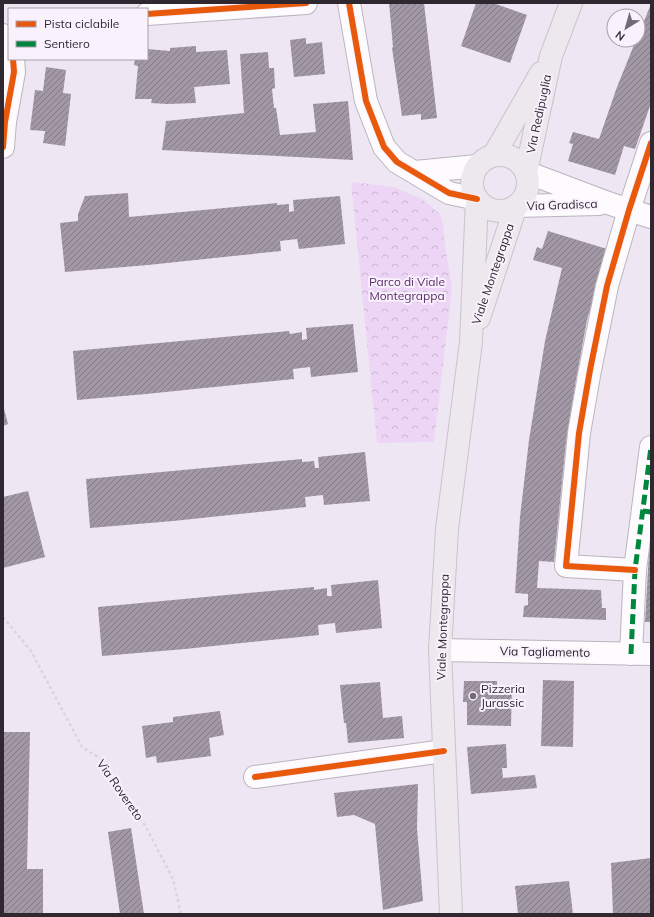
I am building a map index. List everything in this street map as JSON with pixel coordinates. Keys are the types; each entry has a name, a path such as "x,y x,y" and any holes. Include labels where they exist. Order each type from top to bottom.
{"main road":[{"name":"Via Redipuglia","path":"526,172 551,56 571,3"},
{"name":"Via Redipuglia","path":"485,161 551,56"},
{"path":"485,161 504,155 513,158 521,164 526,172"},
{"name":"Viale Montegrappa","path":"485,161 472,177 472,189 477,199 485,207 495,211 506,210 516,206 523,200 527,191 528,181 526,172"},
{"name":"Viale Montegrappa","path":"451,914 440,650 447,529 471,342 477,199"},
{"name":"Viale Montegrappa","path":"471,342 516,206"}],"street":[{"path":"148,14 306,3"},
{"path":"349,3 366,101 384,147 397,162 449,193 477,199"},
{"path":"3,36 8,46"},
{"path":"3,146 5,122 14,72 13,60"},
{"path":"636,570 566,566 579,433 607,286 618,207 651,143"},
{"path":"415,172 485,161"},
{"name":"Via Gradisca","path":"526,172 618,207 651,217"},
{"name":"Via Gradisca","path":"516,206 618,207"},
{"path":"641,654 636,570 647,512 651,447"},
{"name":"Via Tagliamento","path":"440,650 641,654"},
{"path":"254,777 444,751"}],"green space":[{"name":"Parco di Viale Montegrappa","path":"351,182 394,187 422,199 440,214 443,225 452,289 434,442 377,443"}],"building":[{"path":"389,3 424,3 437,118 421,120 421,114 402,116 392,48"},
{"path":"476,3 493,3 527,15 510,63 461,46"},
{"path":"651,4 651,103 635,149 624,146 615,175 568,161 573,144 569,143 573,132 599,139 617,87 633,48 646,48 646,16"},
{"path":"306,38 306,44 322,42 325,74 294,77 290,40"},
{"path":"196,46 196,52 227,50 230,84 194,87 196,103 151,103 152,99 135,99 138,66 134,65 135,60 148,60 148,49 170,51 170,48"},
{"path":"268,52 269,68 274,68 275,88 272,89 274,108 276,108 280,135 316,132 313,104 348,101 353,160 162,150 166,121 244,113 240,54"},
{"path":"46,67 66,70 63,93 71,94 65,146 43,143 45,131 30,130 35,90 43,91"},
{"path":"128,193 129,217 277,203 277,205 289,204 289,212 294,211 293,200 340,196 345,244 299,249 297,239 280,241 281,251 65,272 60,223 78,221 78,214 85,196"},
{"path":"548,231 607,249 587,320 576,380 566,442 554,562 539,561 537,588 601,590 602,608 606,608 606,620 523,617 524,606 528,605 528,594 515,593 520,517 529,440 545,341 562,268 533,260 537,247 542,249"},
{"path":"353,324 358,372 311,377 310,367 293,369 294,379 77,400 73,351 289,331 290,334 302,332 302,340 307,339 306,328"},
{"path":"3,405 8,424 3,426"},
{"path":"365,452 370,501 324,505 323,495 305,497 306,507 90,528 86,479 302,459 302,462 314,461 315,468 319,468 318,457"},
{"path":"28,491 45,557 3,568 3,497"},
{"path":"650,535 651,622 645,622"},
{"path":"378,580 382,628 336,633 335,623 318,625 319,635 102,656 98,607 314,587 314,590 327,588 327,596 332,596 331,585"},
{"path":"543,680 574,681 573,747 541,746"},
{"path":"464,681 497,681 497,686 512,686 511,726 467,725 467,702 463,702"},
{"path":"380,682 383,718 402,716 404,738 348,743 346,723 344,723 340,685"},
{"path":"220,711 224,735 209,738 211,756 157,763 156,756 146,758 142,726 173,722 173,717"},
{"path":"3,732 30,732 27,869 43,869 43,914 3,914"},
{"path":"506,744 507,768 502,768 503,778 535,775 537,788 471,794 467,747"},
{"path":"418,784 417,828 423,901 383,910 375,824 354,815 337,817 334,793"},
{"path":"131,828 144,914 120,914 108,832"},
{"path":"651,858 651,914 613,914 611,863"},
{"path":"569,881 573,914 518,914 515,886"}],"marked path":[{"path":"631,654 635,570 651,447"},
{"path":"643,511 651,512"}],"cycle path":[{"path":"148,14 306,3"},
{"path":"349,3 366,101 384,147 397,162 449,193 477,199"},
{"path":"3,147 5,122 14,72 13,60"},
{"path":"635,570 566,566 579,433 590,370 607,286 629,210 651,143"},
{"path":"255,777 444,751"}],"place":[{"name":"Pizzeria Jurassic","path":"473,696"}]}
